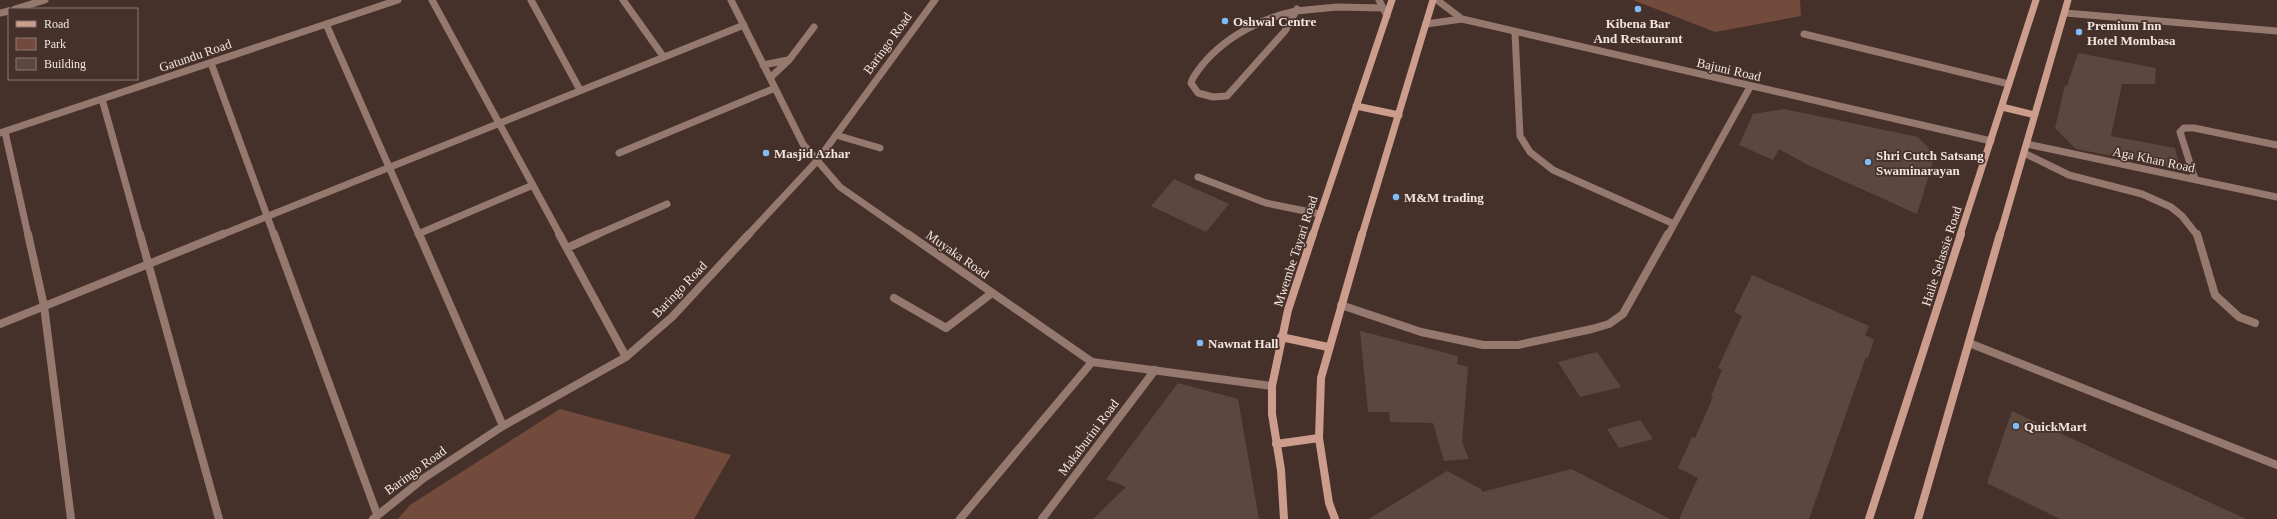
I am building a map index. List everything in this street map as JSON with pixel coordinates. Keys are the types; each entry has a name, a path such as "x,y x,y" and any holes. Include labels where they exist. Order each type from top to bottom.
{"street":[{"path":"18,8 46,0"},
{"name":"Gatundu Road","path":"2,133 398,0"},
{"path":"432,0 626,356"},
{"path":"531,0 580,90"},
{"path":"623,0 663,56"},
{"name":"Muyaka Road","path":"731,0 803,144 840,187 1092,362 1272,386"},
{"name":"Baringo Road","path":"375,517 424,478 503,426 626,356 672,317 817,161 935,0"},
{"path":"1379,0 1387,16"},
{"name":"Mwembe Tayari Road","path":"1284,519 1281,470 1276,444 1272,386 1281,337 1288,310 1392,0"},
{"path":"1335,519 1330,503 1319,438 1319,408 1322,378 1328,347 1433,0"},
{"name":"Bajuni Road","path":"1436,0 1462,19 1515,33 1991,141"},
{"name":"Haile Selassie Road","path":"1869,519 2036,0"},
{"path":"1918,519 2068,0"},
{"path":"1297,9 1285,31 1227,96 1213,97 1198,93 1191,83 1196,70 1233,36 1250,25 1297,9 1383,8"},
{"path":"2065,13 2277,31"},
{"name":"Bajuni Road","path":"1426,24 1462,19"},
{"path":"326,24 503,426"},
{"path":"0,324 663,56 744,25"},
{"path":"770,78 789,60 814,27"},
{"path":"1515,33 1520,136 1527,151 1538,161 1553,170 1674,224"},
{"path":"1804,34 2009,84"},
{"path":"763,65 789,60"},
{"path":"211,63 268,216 375,517"},
{"path":"1341,305 1449,340 1480,345 1506,346 1596,328 1612,322 1623,314 1750,87"},
{"path":"619,153 775,88"},
{"path":"102,99 219,519"},
{"path":"1356,106 1399,115"},
{"path":"2002,107 2035,115"},
{"path":"2195,180 2180,132 2184,128 2194,128 2277,145"},
{"path":"2,133 44,306 71,519"},
{"path":"836,135 880,148"},
{"name":"Aga Khan Road","path":"2027,144 2277,197"},
{"path":"2024,153 2068,175 2142,194 2171,207 2182,216 2196,232 2215,295 2239,317 2255,324"},
{"path":"1198,177 1266,203 1320,214"},
{"path":"418,234 533,185"},
{"path":"567,248 667,204"},
{"path":"894,298 946,328 992,292"},
{"path":"1281,337 1328,347"},
{"path":"1969,343 2277,464"},
{"path":"960,519 1092,362"},
{"name":"Makaburini Road","path":"1042,519 1155,370"},
{"path":"1276,444 1319,438"}],"green space":[{"path":"1633,0 1800,0 1801,16 1715,32"},
{"path":"560,409 731,455 694,519 398,519 410,505"}],"building":[{"path":"2078,53 2156,68 2155,84 2122,84 2111,136 2175,148 2180,169 2076,149 2055,128 2065,85 2067,86"},
{"name":"Shri Cutch Satsang Swaminarayan","path":"1784,109 1918,137 1935,155 1917,214 1808,165 1779,149 1773,160 1739,145 1753,114"},
{"path":"1174,179 1229,204 1206,232 1151,206"},
{"path":"1752,275 1869,326 1865,335 1874,340 1868,358 1866,357 1809,519 1679,519 1698,478 1678,468 1692,437 1695,438 1713,397 1711,396 1722,370 1718,368 1742,316 1734,312"},
{"path":"1360,331 1458,356 1457,364 1468,367 1462,442 1469,459 1444,461 1433,423 1390,422 1389,412 1368,412"},
{"path":"1597,352 1621,387 1580,397 1558,362"},
{"path":"1178,383 1238,399 1259,519 1093,519 1126,487 1106,479"},
{"path":"2012,411 2246,519 2060,519 1987,483"},
{"path":"1640,420 1653,439 1619,448 1607,429"},
{"path":"1571,469 1670,519 1369,519 1447,471 1481,489 1482,492"}],"place":[{"name":"Kibena Bar And Restaurant","path":"1638,9"},
{"name":"Oshwal Centre","path":"1225,21"},
{"name":"Premium Inn Hotel Mombasa","path":"2079,32"},
{"name":"Masjid Azhar","path":"766,153"},
{"name":"Shri Cutch Satsang Swaminarayan","path":"1868,162"},
{"name":"M&M trading","path":"1396,197"},
{"name":"Nawnat Hall","path":"1200,343"},
{"name":"QuickMart","path":"2016,426"}]}
